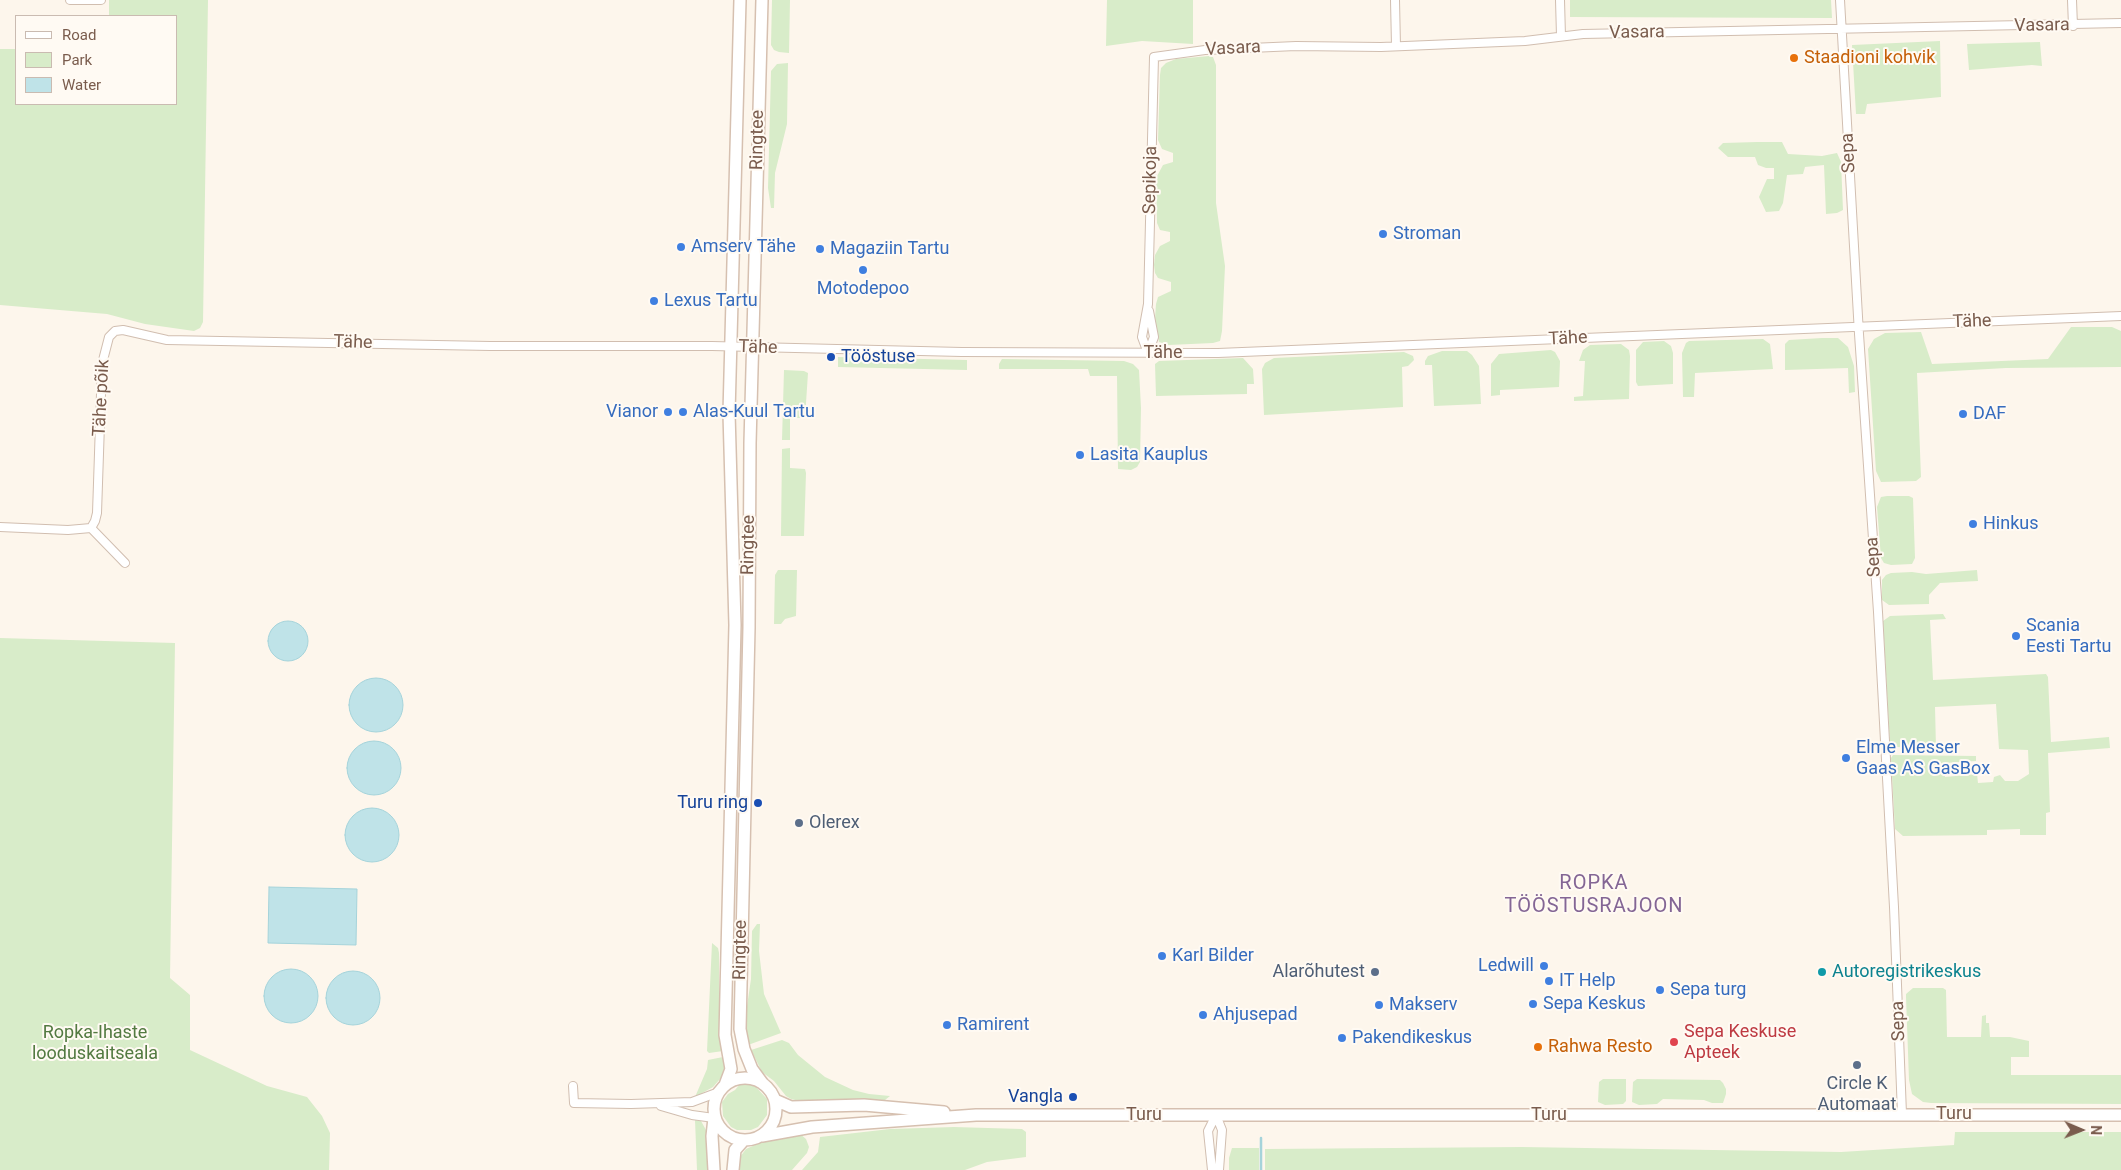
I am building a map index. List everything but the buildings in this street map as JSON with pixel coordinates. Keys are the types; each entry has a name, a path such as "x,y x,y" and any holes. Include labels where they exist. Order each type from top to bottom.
{"main road":[{"name":"Ringtee","path":"722,1088 731,1070 725,1035 734,625 730,475 730,347 740,0"},
{"name":"Ringtee","path":"762,0 752,348 748,567 749,628 740,1028 746,1056 752,1069 763,1084"},
{"path":"714,1118 725,1134 734,1139 743,1141 762,1136 768,1131 774,1120 775,1100 763,1084 754,1079 734,1080 722,1088 713,1109 714,1170"},
{"name":"Turu","path":"775,1100 791,1107 864,1106 976,1115"},
{"name":"Turu","path":"762,1136 812,1127 976,1115 2121,1115"},
{"path":"732,1170 736,1150 743,1141"}],"street":[{"path":"70,0 101,0"},
{"path":"1395,0 1396,46"},
{"path":"1560,0 1561,36"},
{"name":"Sepa","path":"1840,0 1878,612 1894,907 1902,1114"},
{"path":"2072,0 2073,26"},
{"name":"Vasara","path":"1154,57 1205,50 1525,41 1561,36 2073,26 2121,23"},
{"name":"Sepikoja","path":"1148,353 1142,338 1148,304 1154,57"},
{"name":"Sepikoja","path":"1148,304 1154,337 1148,353"},
{"name":"Tähe","path":"204,340 952,352 1225,353 2121,316"},
{"name":"Tähe põik","path":"90,528 95,521 97,513 102,364 109,337 115,331 123,330 167,340 204,340"},
{"path":"0,527 68,530 90,528 125,563"},
{"path":"573,1086 574,1103 652,1104 692,1102 722,1088"},
{"path":"652,1104 692,1115 714,1118"},
{"path":"1212,1170 1208,1131 1216,1115"},
{"path":"1216,1115 1222,1130 1219,1170"}],"green space":[{"path":"109,0 208,0 203,322 200,328 194,331 145,324 107,314 0,305 0,49 15,49 15,105 178,105 178,15 109,15"},
{"path":"772,0 790,0 789,53 774,50 771,45"},
{"path":"1107,0 1193,0 1193,44 1142,41 1106,46"},
{"path":"1570,0 1831,0 1832,18 1570,17"},
{"path":"1940,41 1941,97 1867,104 1865,114 1856,114 1852,45"},
{"path":"2040,42 2042,66 2032,65 1969,70 1967,44"},
{"path":"1213,57 1216,65 1216,203 1225,266 1222,331 1220,341 1213,343 1169,345 1159,342 1155,319 1158,297 1171,291 1171,282 1158,278 1154,265 1155,255 1160,246 1170,241 1170,232 1160,230 1157,223 1156,178 1163,165 1173,162 1173,153 1162,149 1158,140 1160,75 1161,68 1166,63 1176,59"},
{"path":"788,63 787,124 775,173 774,208 771,208 768,188 771,71 777,64"},
{"path":"1782,142 1788,154 1822,156 1837,153 1841,162 1843,210 1837,213 1826,214 1824,165 1805,167 1803,174 1787,175 1783,203 1779,211 1766,212 1759,197 1767,179 1774,179 1774,168 1758,165 1755,157 1728,157 1718,148 1723,143"},
{"path":"2071,327 2112,327 2121,331 2121,367 2006,368 1917,373 1921,477 1916,481 1881,482 1876,471 1868,349 1874,339 1885,333 1921,332 1932,364 2048,359"},
{"path":"1838,338 1848,347 1854,366 1855,392 1849,393 1848,368 1785,370 1785,344 1789,340"},
{"path":"1763,339 1770,344 1773,369 1695,373 1694,397 1683,397 1682,353 1686,343 1689,341"},
{"path":"1664,341 1671,346 1673,353 1673,384 1638,386 1636,382 1636,350 1643,342"},
{"path":"1621,344 1629,350 1630,356 1629,399 1574,401 1574,397 1583,396 1585,361 1579,361 1583,350 1590,345"},
{"path":"1551,350 1555,352 1560,361 1559,387 1500,390 1500,395 1491,396 1491,364 1499,354"},
{"path":"1442,351 1467,351 1472,355 1479,366 1481,404 1434,406 1432,365 1425,365 1425,361 1428,356"},
{"path":"1404,352 1413,356 1414,360 1408,366 1402,367 1403,407 1264,415 1262,369 1265,363 1274,358"},
{"path":"838,357 967,360 967,370 838,367"},
{"path":"1243,358 1253,369 1254,384 1247,384 1247,394 1156,396 1155,364 1159,361"},
{"path":"1002,359 1124,361 1133,364 1139,370 1141,408 1140,462 1137,467 1131,470 1118,469 1117,376 1090,376 1088,369 999,369"},
{"path":"784,370 808,373 805,418 790,418 790,440 782,440"},
{"path":"790,448 790,468 805,469 806,473 804,536 781,536 782,449"},
{"path":"1909,496 1913,498 1915,558 1912,564 1891,565 1884,563 1881,558 1877,507 1881,497"},
{"path":"778,570 797,570 796,616 785,619 781,624 774,624 775,575"},
{"path":"1977,570 1978,581 1940,583 1929,595 1929,604 1889,605 1882,600 1882,580 1891,573 1912,572 1926,574"},
{"path":"1943,614 1946,619 1930,620 1933,680 2046,674 2048,677 2051,742 2109,737 2110,748 2048,753 2050,812 2046,813 2046,835 2020,835 2020,829 1987,830 1987,835 1903,836 1895,829 1891,758 1893,755 1976,756 1976,761 1944,763 1945,777 1977,774 1978,783 1993,782 1994,777 2000,775 2005,781 2018,781 2029,774 2028,750 1999,749 1996,704 1935,707 1936,748 1896,747 1890,745 1883,621 1890,616"},
{"name":"Ropka-Ihaste looduskaitseala","path":"0,638 175,643 170,978 190,995 190,1050 267,1086 307,1097 322,1116 330,1133 329,1170 0,1170"},
{"path":"757,924 760,924 759,951 764,994 781,1033 748,1045 746,1013 751,979 752,931"},
{"path":"712,943 718,948 719,953 719,1029 723,1051 709,1053 707,1051"},
{"path":"1913,988 1943,988 1946,990 1947,1037 1981,1037 1982,1016 1986,1015 1986,1023 1989,1023 1990,1037 2010,1037 2029,1041 2029,1057 2011,1057 2011,1075 2121,1075 2121,1104 1923,1102 1912,1094 1909,1080 1906,994"},
{"path":"782,1040 789,1043 798,1055 825,1077 853,1090 890,1096 885,1100 853,1099 804,1102 791,1099 786,1096 774,1081 762,1072 751,1050"},
{"path":"723,1057 725,1071 720,1079 713,1087 695,1097 707,1069 708,1060"},
{"path":"1603,1079 1626,1079 1626,1101 1623,1104 1605,1105 1598,1102 1599,1082"},
{"path":"1637,1079 1720,1080 1726,1089 1726,1094 1723,1103 1712,1103 1704,1100 1663,1099 1657,1104 1639,1105 1632,1102 1633,1082"},
{"path":"741,1083 756,1087 767,1099 767,1115 758,1127 751,1130 737,1130 731,1127 723,1116 722,1102"},
{"path":"695,1120 701,1121 706,1130 710,1170 697,1170"},
{"path":"954,1127 1022,1129 1026,1132 1026,1157 987,1162 965,1170 802,1170 818,1152 820,1137 890,1129"},
{"path":"1955,1132 2121,1132 2121,1170 1265,1170 1265,1149 1522,1147 1841,1152 1954,1145"},
{"path":"799,1133 806,1139 809,1147 807,1153 792,1170 739,1170 740,1157 746,1149 762,1142"},
{"path":"1232,1148 1259,1148 1259,1170 1229,1170 1229,1158"}],"water":[{"path":"284,621 292,621 299,624 305,630 308,641 305,652 299,658 292,661 284,661 277,658 271,652 268,645 268,637 271,630 277,624"},
{"path":"371,678 381,678 391,682 399,690 403,705 399,720 391,728 381,732 371,732 361,728 353,720 349,710 349,700 353,690 361,682"},
{"path":"369,741 379,741 389,745 397,753 401,768 397,783 389,791 379,795 369,795 359,791 351,783 347,773 347,763 351,753 359,745"},
{"path":"367,808 377,808 387,812 395,820 399,835 395,850 387,858 377,862 367,862 357,858 349,850 345,840 345,830 349,820 357,812"},
{"path":"269,887 357,889 356,945 268,943"},
{"path":"286,969 296,969 306,973 314,981 318,996 314,1011 306,1019 296,1023 286,1023 276,1019 268,1011 264,1001 264,991 268,981 276,973"},
{"path":"348,971 358,971 368,975 376,983 380,998 376,1013 368,1021 358,1025 348,1025 338,1021 330,1013 326,1003 326,993 330,983 338,975"}],"waterway":[{"path":"1261,1138 1261,1170"}],"place":[{"name":"Staadioni kohvik","path":"1794,58"},
{"name":"Stroman","path":"1383,234"},
{"name":"Amserv Tähe","path":"681,247"},
{"name":"Magaziin Tartu","path":"820,249"},
{"name":"Motodepoo","path":"863,270"},
{"name":"Lexus Tartu","path":"654,301"},
{"name":"Tööstuse","path":"831,357"},
{"name":"Vianor","path":"668,412"},
{"name":"Alas-Kuul Tartu","path":"683,412"},
{"name":"DAF","path":"1963,414"},
{"name":"Lasita Kauplus","path":"1080,455"},
{"name":"Hinkus","path":"1973,524"},
{"name":"Scania Eesti Tartu","path":"2016,636"},
{"name":"Elme Messer Gaas AS GasBox","path":"1846,758"},
{"name":"Turu ring","path":"758,803"},
{"name":"Olerex","path":"799,823"},
{"name":"Karl Bilder","path":"1162,956"},
{"name":"Ledwill","path":"1544,966"},
{"name":"Alarõhutest","path":"1375,972"},
{"name":"Autoregistrikeskus","path":"1822,972"},
{"name":"IT Help","path":"1549,981"},
{"name":"Sepa turg","path":"1660,990"},
{"name":"Sepa Keskus","path":"1533,1004"},
{"name":"Makserv","path":"1379,1005"},
{"name":"Ahjusepad","path":"1203,1015"},
{"name":"Ramirent","path":"947,1025"},
{"name":"Pakendikeskus","path":"1342,1038"},
{"name":"Sepa Keskuse Apteek","path":"1674,1042"},
{"name":"Rahwa Resto","path":"1538,1047"},
{"name":"Circle K Automaat","path":"1857,1065"},
{"name":"Vangla","path":"1073,1097"}],"district":[{"name":"ROPKA TÖÖSTUSRAJOON","path":"1594,896"}]}
